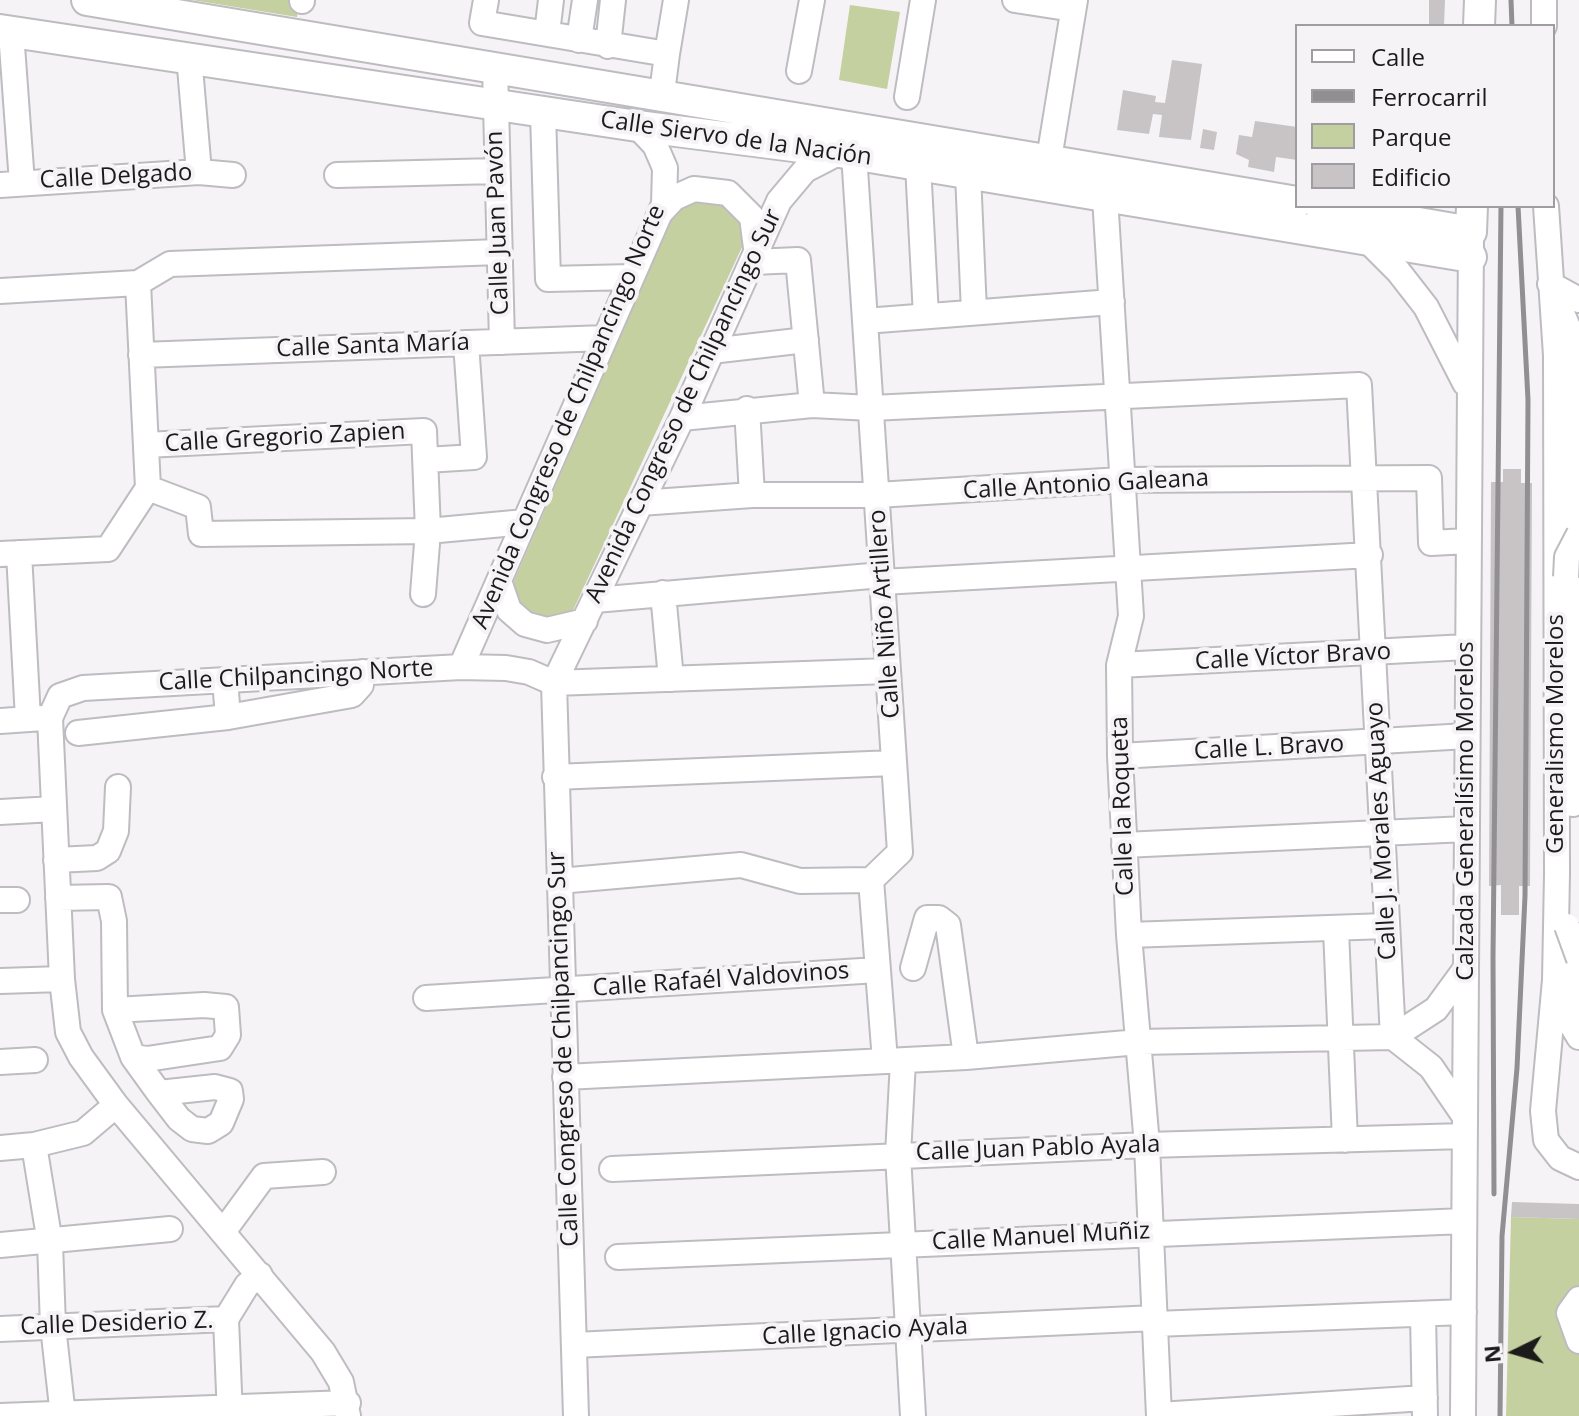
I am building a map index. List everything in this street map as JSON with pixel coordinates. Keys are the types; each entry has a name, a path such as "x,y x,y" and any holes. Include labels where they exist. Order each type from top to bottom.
{"main road":[{"name":"Calle Siervo de la Nación","path":"87,0 662,93 1044,172 1295,202"},
{"path":"1479,24 1480,0"},
{"name":"Calle Siervo de la Nación","path":"6,31 189,56 543,113 847,153 968,174 1044,172 1105,197 1365,238 1472,232"},
{"path":"1332,208 1472,232"}],"street":[{"path":"486,0 482,23 667,54"},
{"path":"547,33 551,0"},
{"path":"579,40 585,0"},
{"path":"608,46 613,0"},
{"path":"662,93 676,0"},
{"path":"799,71 812,0"},
{"path":"907,97 923,0"},
{"path":"1015,0 1074,5 1044,172"},
{"path":"1544,0 1544,24"},
{"path":"6,31 11,184"},
{"path":"189,56 199,172"},
{"name":"Calle Juan Pavón","path":"495,66 493,104 502,342"},
{"path":"543,113 548,279 632,277"},
{"name":"Avenida Congreso de Chilpancingo Norte","path":"461,667 659,215 666,192 665,168 655,145 637,126"},
{"name":"Avenida Congreso de Chilpancingo Sur","path":"554,683 682,418 786,189 815,162 847,153"},
{"name":"Calle Niño Artillero","path":"847,153 865,321 900,852 871,880"},
{"path":"918,165 926,316"},
{"path":"337,175 496,171"},
{"name":"Calle Delgado","path":"11,184 199,172 233,175"},
{"path":"968,174 974,312"},
{"path":"659,215 683,192 705,188 728,193 746,207 756,228 753,262 798,260 812,405"},
{"name":"Calle la Roqueta","path":"1105,197 1131,616 1119,665 1120,756 1129,935 1147,1145 1159,1416"},
{"path":"1546,208 1550,284 1579,300"},
{"name":"Calzada Generalísimo Morelos","path":"1463,1416 1472,232"},
{"path":"1365,238 1398,271 1426,307 1450,348 1469,392"},
{"path":"1,290 138,283 170,264 499,252"},
{"path":"3,1416 348,1410 341,1382 323,1352 116,1105 81,1057 68,1032 62,979 54,809 39,718 12,635 10,554 108,549 148,488 138,283"},
{"name":"Generalismo Morelos","path":"1550,284 1577,348 1570,1022 1579,1037"},
{"name":"Generalismo Morelos","path":"1550,284 1556,355 1557,874 1555,980 1543,1111 1546,1140 1560,1158 1579,1167"},
{"path":"865,321 1112,302"},
{"name":"Calle Santa María","path":"141,355 605,338"},
{"path":"711,351 806,340"},
{"name":"Calle Gregorio Zapien","path":"146,445 424,431 426,460 474,457 466,343"},
{"name":"Calle J. Morales Aguayo","path":"1117,395 1359,385 1370,555 1375,742 1393,1037"},
{"path":"682,418 747,409 812,405 871,408 1117,395"},
{"path":"747,409 752,495"},
{"path":"423,594 428,531 426,460"},
{"name":"Calle Antonio Galeana","path":"640,503 752,495 877,495 1121,480 1429,478 1431,543 1468,541"},
{"path":"148,488 198,507 201,534 428,531 525,522"},
{"path":"1579,534 1567,557 1573,568 1573,933 1579,959"},
{"path":"499,581 504,601 525,624 547,630 590,611 663,593 882,579 1128,571 1370,555"},
{"path":"663,593 671,679"},
{"name":"Calle Víctor Bravo","path":"1119,665 1467,647"},
{"name":"Calle Chilpancingo Norte","path":"39,718 60,696 83,688 461,667 506,668 529,672 554,683"},
{"path":"554,683 888,671"},
{"path":"78,733 228,717 352,695 361,685 362,672"},
{"path":"225,680 228,717"},
{"name":"Calle Congreso de Chilpancingo Sur","path":"554,683 576,1416"},
{"path":"0,721 39,718"},
{"name":"Calle L. Bravo","path":"1120,756 1467,736"},
{"path":"555,777 894,763"},
{"path":"56,860 97,858 108,851 116,831 118,787"},
{"path":"0,812 54,809"},
{"path":"1124,845 1466,829"},
{"path":"559,881 741,865 800,881 871,880 878,970 894,1061 913,1416"},
{"path":"58,898 109,897 114,921 115,1010 133,1057 159,1093"},
{"path":"913,968 927,918 939,918 948,925 966,1057"},
{"path":"1129,935 1386,926"},
{"path":"1336,930 1345,1140"},
{"path":"565,1077 966,1057 1139,1042 1393,1037 1436,1009 1466,968"},
{"name":"Calle Rafaél Valdovinos","path":"426,998 878,970"},
{"path":"0,981 62,979"},
{"path":"115,1010 204,1005 226,1007 228,1035 220,1048 147,1059 133,1057"},
{"path":"1393,1037 1431,1067 1465,1127"},
{"path":"0,1062 35,1060"},
{"path":"0,1148 34,1145 83,1133 116,1105"},
{"name":"Calle Juan Pablo Ayala","path":"612,1169 1147,1145 1345,1140 1465,1127"},
{"path":"34,1145 50,1243 53,1326 63,1415"},
{"path":"223,1232 264,1176 323,1172"},
{"name":"Calle Manuel Muñiz","path":"618,1257 1464,1221"},
{"path":"0,1245 50,1243 170,1229"},
{"name":"Calle Desiderio Z.","path":"0,1329 226,1319 247,1285 260,1275"},
{"path":"1579,1299 1569,1313 1579,1341"},
{"name":"Calle Ignacio Ayala","path":"574,1345 907,1330 1464,1312"},
{"path":"1159,1416 1425,1407 1423,1314"},
{"path":"226,1319 229,1411"}],"green space":[{"path":"192,0 299,0 297,17"},
{"path":"850,5 900,12 887,89 839,80"},
{"path":"725,191 750,230 569,619 529,622 510,590 678,205"},
{"path":"1511,1217 1579,1219 1579,1416 1506,1416"}],"building":[{"path":"1429,0 1445,0 1444,24 1429,24"},
{"path":"1172,60 1202,64 1191,140 1159,137 1162,115 1153,114 1149,134 1117,130 1123,90 1156,96 1155,102 1165,103"},
{"path":"1255,121 1295,127 1295,160 1276,157 1274,172 1248,167 1249,160 1236,154 1239,135 1252,137"},
{"path":"1203,129 1217,132 1214,150 1200,148"},
{"path":"1503,469 1521,469 1521,483 1532,483 1530,886 1519,886 1519,915 1501,915 1501,885 1489,886 1491,482 1503,482"},
{"path":"1512,1202 1579,1204 1579,1219 1511,1217"}],"railway":[{"path":"1511,0 1512,24"},
{"path":"1494,1194 1493,957 1501,208"},
{"path":"1500,1416 1502,1236 1517,1068 1525,896 1528,400 1518,208"}]}
